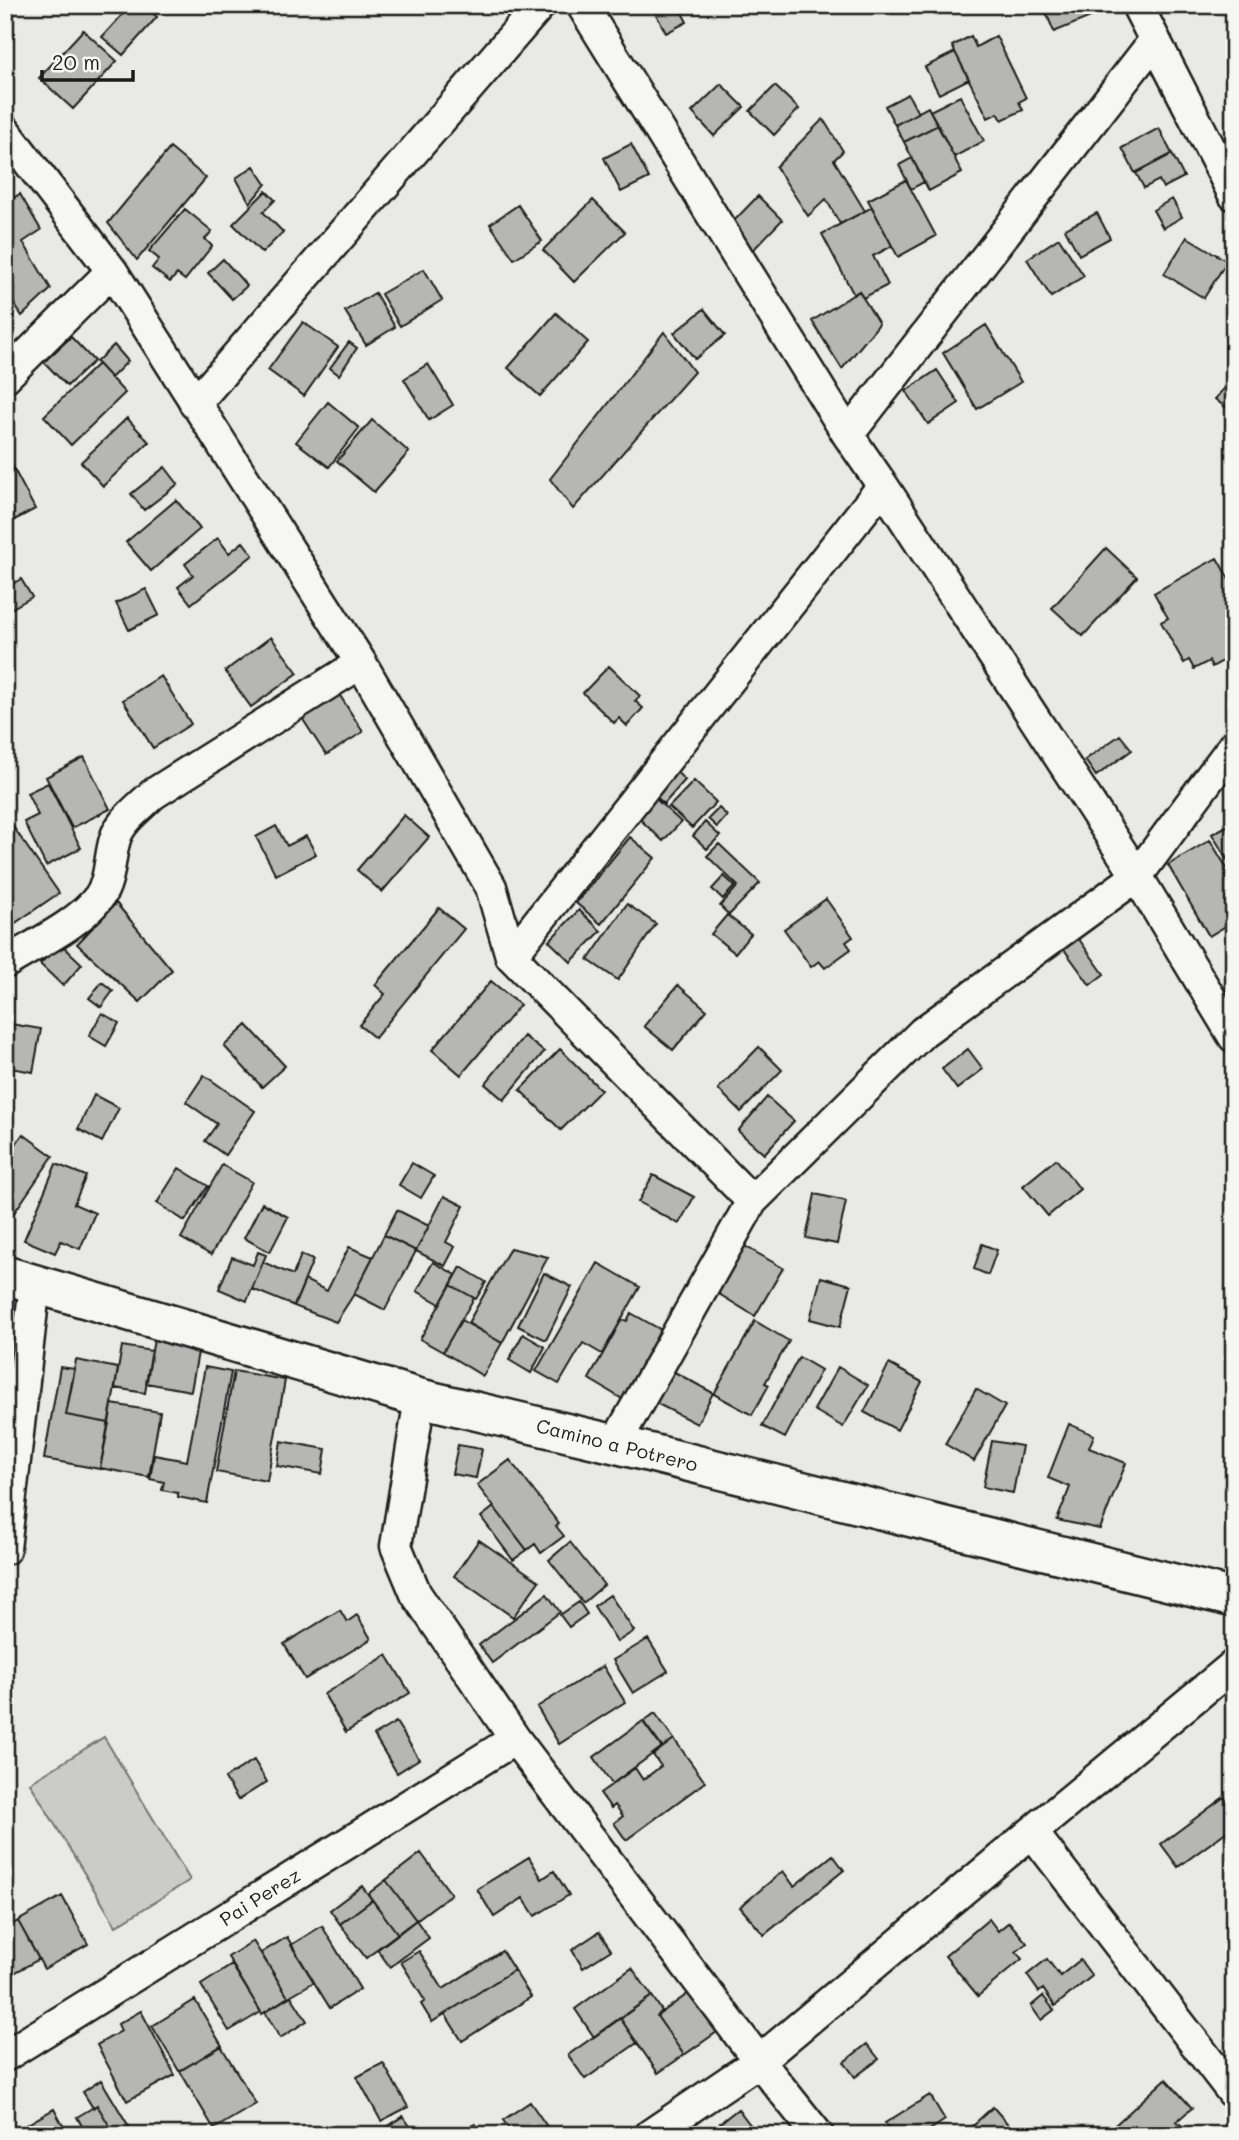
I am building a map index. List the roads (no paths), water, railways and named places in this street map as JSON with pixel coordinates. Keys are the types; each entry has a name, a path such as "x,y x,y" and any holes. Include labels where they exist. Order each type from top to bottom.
{"street":[{"path":"195,404 540,5"},
{"path":"582,5 848,435 1137,876 1234,1037"},
{"path":"1137,5 1234,195"},
{"path":"848,435 1154,40"},
{"path":"5,131 112,271 361,663 491,887 511,956 752,1200"},
{"path":"5,377 112,271"},
{"path":"511,956 883,486"},
{"path":"5,963 82,915 100,895 110,869 115,837 126,821 153,793 361,663"},
{"path":"615,1444 752,1200 923,1031 1137,876 1234,745"},
{"path":"5,1549 20,1279"},
{"name":"Camino a Potrero","path":"20,1279 419,1398 1234,1598"},
{"path":"419,1398 396,1546 416,1594 515,1739 818,2135"},
{"path":"650,2135 759,2061 1234,1665"},
{"name":"Pai Perez","path":"5,2056 515,1739"},
{"path":"1032,1832 1234,2094"}]}
